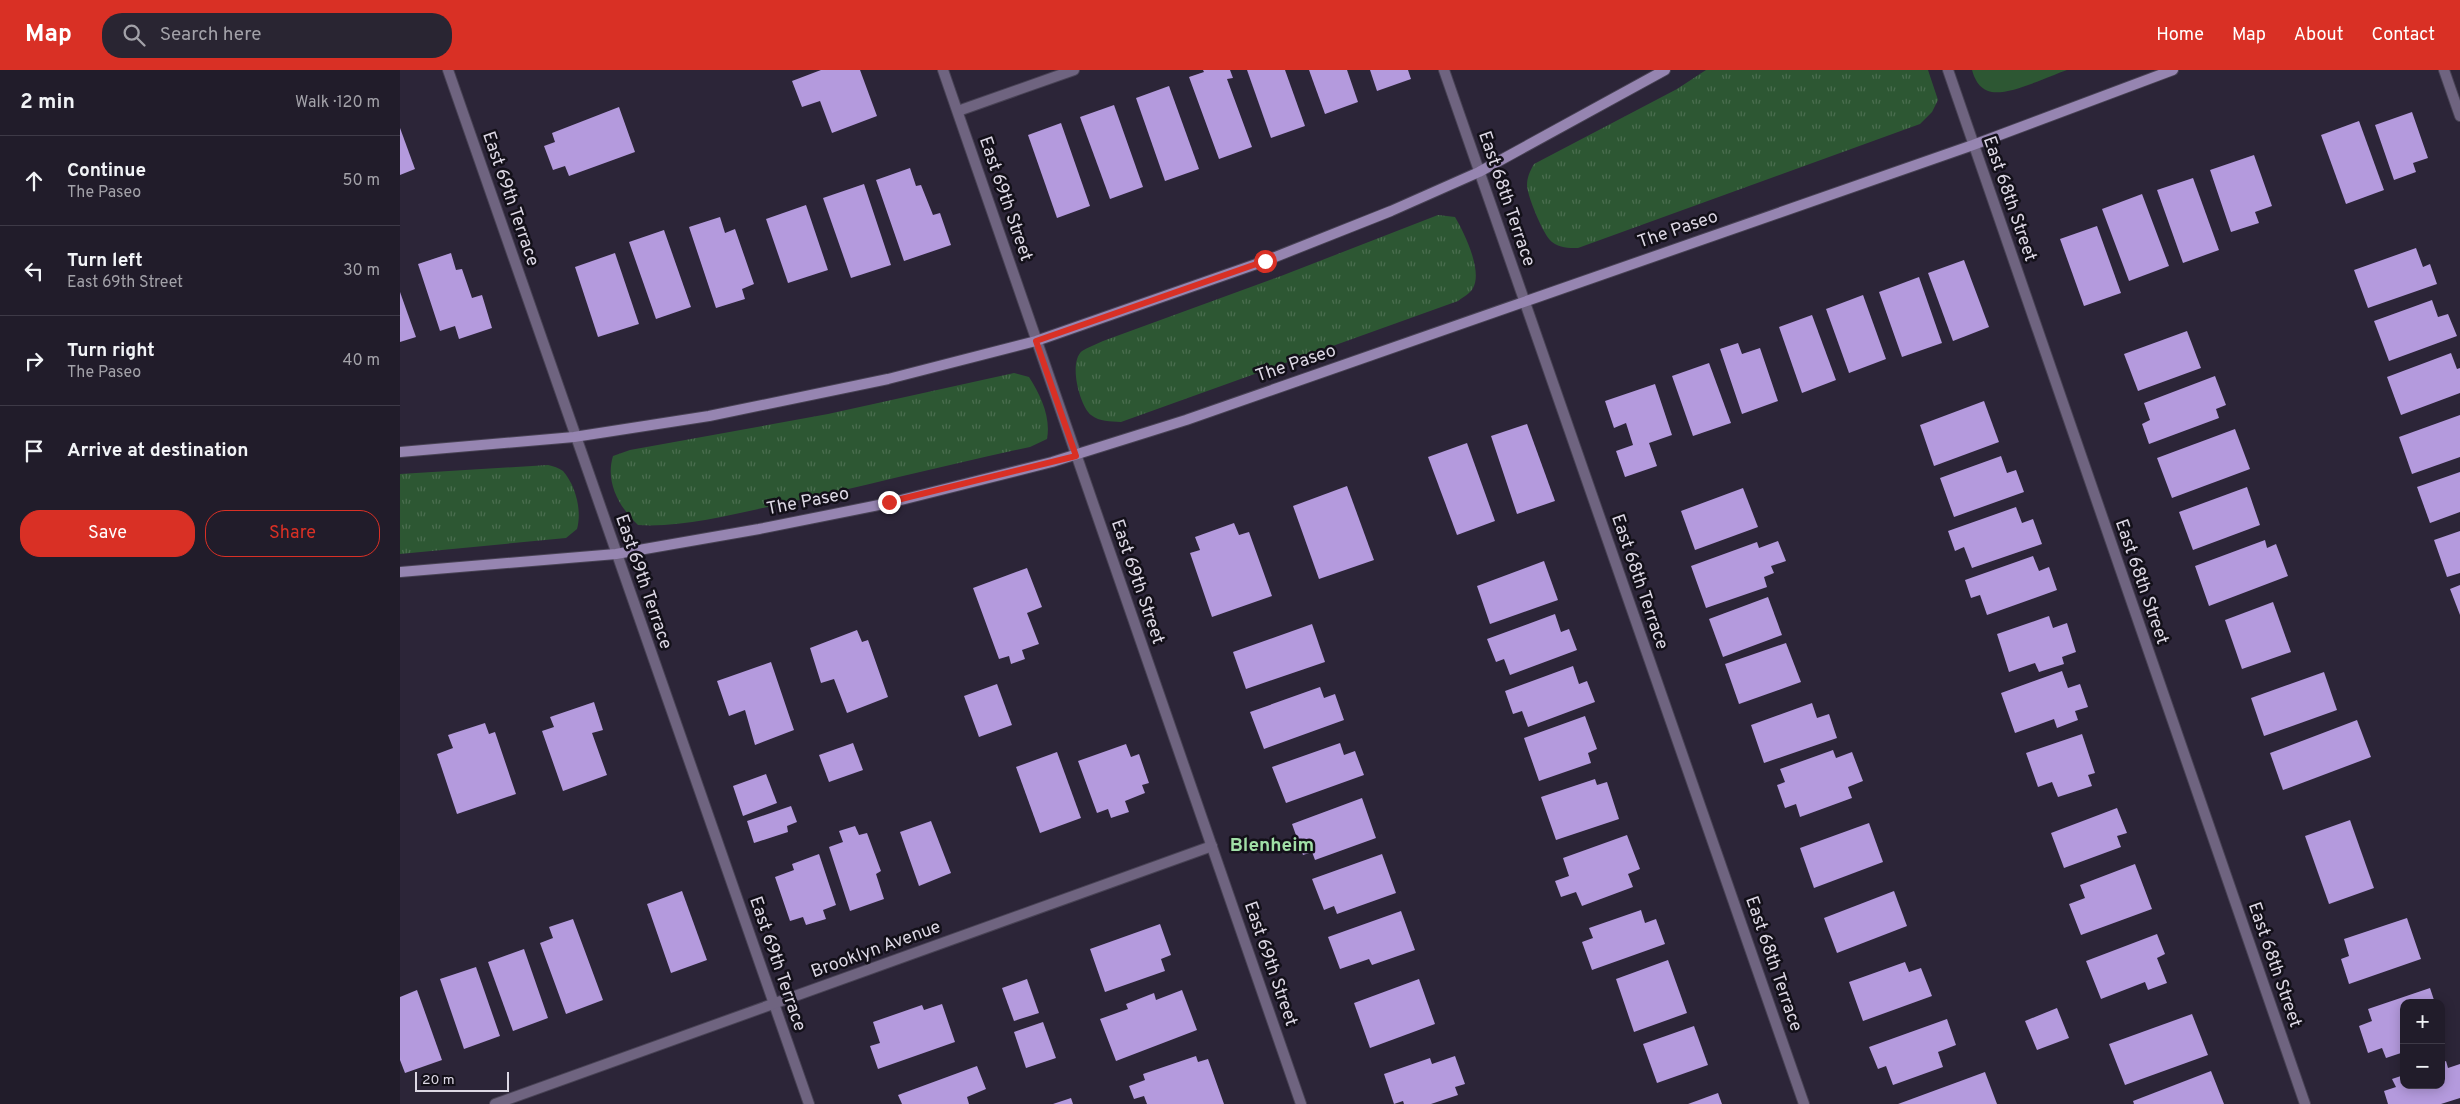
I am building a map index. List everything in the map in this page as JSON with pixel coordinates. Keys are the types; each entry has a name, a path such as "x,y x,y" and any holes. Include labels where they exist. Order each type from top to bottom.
{"main road":[{"path":"400,452 574,437 728,412 888,379 1036,341 1265,261 1391,211 1479,172 1665,70"},
{"name":"The Paseo","path":"400,572 616,554 889,502 1076,456 1186,420 1973,145 2173,70"}],"street":[{"name":"East 69th Terrace","path":"448,70 574,437 809,1104"},
{"name":"East 69th Street","path":"944,70 1301,1104"},
{"path":"958,111 1074,70"},
{"name":"East 68th Terrace","path":"1444,70 1804,1104"},
{"name":"East 68th Street","path":"1948,70 2305,1104"},
{"path":"2444,70 2460,116"},
{"name":"Brooklyn Avenue","path":"495,1104 1212,846"}],"green space":[{"path":"1706,70 1928,70 1938,100 1932,112 1920,124 1578,248 1561,247 1552,242 1540,224 1528,191 1528,180 1534,164 1677,89"},
{"path":"1972,70 2067,70 2016,89 1996,92 1982,88"},
{"path":"1438,215 1455,217 1463,232 1474,262 1476,272 1473,288 1458,301 1121,422 1098,419 1091,415 1083,403 1076,374 1078,357 1082,351 1103,341 1281,276"},
{"path":"1014,373 1029,377 1041,399 1048,423 1047,439 1030,447 743,512 672,524 638,525 625,510 612,485 611,466 613,456 630,450 828,414"},
{"path":"548,465 563,471 568,477 577,499 579,514 577,529 566,538 400,554 400,474"}],"building":[{"path":"821,70 860,70 877,116 832,133 820,101 802,107 792,81"},
{"path":"1203,70 1230,70 1233,78 1227,79 1252,147 1219,159 1189,77 1204,72"},
{"path":"1247,70 1285,70 1305,126 1271,138"},
{"path":"1309,70 1347,70 1358,102 1325,114"},
{"path":"1370,70 1408,70 1411,79 1377,91"},
{"path":"1169,86 1199,169 1165,181 1136,98"},
{"path":"1114,105 1143,187 1110,199 1080,117"},
{"path":"619,107 635,152 569,176 565,166 553,170 544,146 555,142 552,133"},
{"path":"2412,112 2428,158 2413,163 2416,172 2394,180 2375,125"},
{"path":"2359,121 2384,190 2346,204 2321,135"},
{"path":"1061,123 1090,206 1057,218 1028,135"},
{"path":"400,128 415,169 400,175"},
{"path":"2254,155 2272,206 2255,212 2259,223 2231,232 2210,170"},
{"path":"910,168 916,186 921,185 933,215 940,213 951,245 904,261 876,180"},
{"path":"2193,178 2219,250 2183,263 2157,190"},
{"path":"864,184 891,265 851,278 823,198"},
{"path":"2142,194 2169,266 2129,281 2102,209"},
{"path":"806,205 828,270 788,283 766,219"},
{"path":"720,217 725,233 735,229 754,284 742,289 745,299 716,308 689,227"},
{"path":"2097,226 2121,293 2084,306 2060,239"},
{"path":"664,230 691,307 656,319 629,242"},
{"path":"2416,248 2423,267 2430,264 2437,284 2368,308 2354,270"},
{"path":"451,253 456,270 462,269 472,298 482,295 492,328 459,339 455,326 440,331 418,264"},
{"path":"615,253 639,324 598,337 575,267"},
{"path":"1964,260 1989,327 1953,341 1928,273"},
{"path":"1919,277 1942,343 1902,357 1879,292"},
{"path":"400,292 416,337 400,342"},
{"path":"1863,295 1886,359 1849,373 1826,309"},
{"path":"2432,300 2438,317 2448,314 2457,336 2389,361 2374,321"},
{"path":"1812,315 1836,380 1802,393 1779,327"},
{"path":"2187,331 2201,368 2138,391 2124,354"},
{"path":"1738,343 1742,354 1760,348 1778,401 1742,414 1720,349"},
{"path":"2451,353 2457,369 2460,368 2460,393 2401,415 2387,377"},
{"path":"1709,363 1731,423 1693,436 1672,376"},
{"path":"2215,376 2226,405 2216,409 2219,418 2149,444 2142,424 2150,420 2144,403"},
{"path":"1655,384 1672,435 1649,443 1657,466 1625,477 1616,451 1633,445 1626,423 1614,428 1605,401"},
{"path":"1984,401 1999,442 1934,466 1920,425"},
{"path":"2460,415 2460,457 2412,474 2399,437"},
{"path":"1527,424 1555,501 1517,514 1491,436"},
{"path":"2235,429 2250,469 2172,498 2157,458"},
{"path":"1467,443 1495,521 1457,535 1428,457"},
{"path":"2001,456 2007,473 2016,470 2024,492 1954,517 1940,478"},
{"path":"2460,472 2460,512 2430,523 2417,487"},
{"path":"1347,486 1374,560 1319,579 1293,506"},
{"path":"2247,487 2260,525 2193,550 2179,512"},
{"path":"1743,488 1758,527 1695,550 1681,511"},
{"path":"2016,507 2022,523 2033,519 2042,544 1972,568 1964,547 1955,551 1948,531"},
{"path":"1234,523 1239,535 1249,532 1272,596 1212,617 1190,553 1200,550 1195,537"},
{"path":"2460,531 2460,573 2447,577 2434,540"},
{"path":"2265,540 2267,548 2276,544 2288,576 2209,606 2195,566"},
{"path":"1778,541 1786,561 1771,566 1774,573 1764,577 1767,587 1706,608 1691,566 1757,542 1759,548"},
{"path":"2033,556 2039,571 2049,567 2057,590 1987,615 1980,595 1971,598 1965,580"},
{"path":"1544,561 1558,600 1490,624 1477,586"},
{"path":"1027,568 1042,607 1027,613 1039,644 1022,650 1025,659 1011,664 1009,656 999,659 973,588"},
{"path":"2460,585 2460,615 2450,589"},
{"path":"1768,597 1782,635 1723,657 1709,619"},
{"path":"2273,602 2291,652 2242,669 2225,620"},
{"path":"1555,614 1561,632 1569,629 1577,650 1510,675 1504,659 1496,662 1487,639"},
{"path":"2049,616 2053,628 2067,623 2076,652 2062,657 2064,664 2039,672 2035,663 2009,672 1997,634"},
{"path":"1312,624 1325,662 1246,689 1233,652"},
{"path":"857,630 862,642 868,640 888,697 847,713 834,679 821,683 810,648"},
{"path":"1786,643 1801,682 1739,704 1725,664"},
{"path":"771,662 794,730 755,745 745,710 729,716 717,681"},
{"path":"1573,666 1579,684 1587,681 1595,702 1528,727 1522,711 1513,714 1505,691"},
{"path":"2062,671 2068,688 2080,684 2088,707 2075,711 2078,720 2057,728 2054,719 2015,733 2001,693"},
{"path":"2324,672 2337,710 2264,736 2251,698"},
{"path":"997,684 1012,725 979,737 964,696"},
{"path":"1320,687 1324,698 1335,694 1344,720 1264,749 1250,712"},
{"path":"594,702 603,730 592,733 607,775 563,791 542,731 554,727 550,717"},
{"path":"1812,703 1817,718 1829,714 1837,738 1764,763 1751,725"},
{"path":"1585,716 1597,749 1588,753 1591,763 1539,781 1524,738"},
{"path":"2357,720 2371,757 2283,790 2270,753"},
{"path":"485,723 489,734 495,732 516,794 457,814 437,754 453,748 448,735"},
{"path":"2082,734 2095,773 2088,775 2092,786 2058,797 2052,782 2038,787 2026,753"},
{"path":"853,743 863,770 829,782 819,755"},
{"path":"1340,743 1344,755 1355,751 1364,775 1286,803 1272,767"},
{"path":"1126,744 1131,757 1139,754 1149,783 1142,785 1145,793 1125,801 1129,812 1111,818 1108,809 1097,813 1078,761"},
{"path":"1833,750 1836,758 1852,752 1863,781 1848,787 1852,798 1800,817 1796,804 1785,808 1777,785 1785,782 1780,769"},
{"path":"1057,752 1081,818 1040,833 1016,767"},
{"path":"766,774 777,803 743,816 733,786"},
{"path":"1595,779 1597,785 1607,782 1619,819 1556,840 1541,797"},
{"path":"1362,798 1376,838 1315,860 1312,852 1303,855 1292,824"},
{"path":"791,806 797,822 787,826 788,832 754,843 747,821"},
{"path":"2117,808 2127,833 2117,836 2121,847 2064,868 2051,833"},
{"path":"2350,820 2374,888 2329,904 2305,836"},
{"path":"931,821 951,873 919,886 900,832"},
{"path":"1869,823 1883,862 1814,888 1800,848"},
{"path":"855,826 859,835 867,833 881,871 876,874 884,899 850,911 829,847 843,842 839,831"},
{"path":"1627,835 1640,869 1628,874 1633,887 1582,906 1576,892 1561,897 1555,881 1569,876 1563,858"},
{"path":"819,854 836,905 823,910 826,919 806,925 803,917 790,921 775,877 794,870 792,864"},
{"path":"1382,854 1396,893 1337,914 1334,906 1324,910 1312,879"},
{"path":"2135,864 2152,909 2081,935 2069,904 2085,898 2080,885"},
{"path":"682,891 707,960 671,973 647,904"},
{"path":"1894,891 1907,926 1837,953 1824,918"},
{"path":"1641,910 1645,923 1656,919 1665,944 1592,970 1582,942 1593,938 1589,928"},
{"path":"1401,911 1415,950 1372,965 1369,959 1340,969 1328,937"},
{"path":"2407,918 2421,959 2349,984 2341,959 2349,956 2344,939"},
{"path":"573,919 603,1000 566,1014 540,943 553,938 549,927"},
{"path":"1160,924 1171,955 1161,959 1165,971 1105,992 1090,949"},
{"path":"2157,934 2165,954 2157,958 2167,983 2148,990 2145,982 2101,999 2086,961"},
{"path":"524,949 548,1018 513,1031 488,962"},
{"path":"1668,960 1687,1013 1634,1032 1616,979"},
{"path":"1905,962 1909,972 1921,968 1932,996 1863,1021 1849,982"},
{"path":"476,967 500,1036 464,1049 440,979"},
{"path":"1027,979 1039,1013 1014,1021 1002,988"},
{"path":"1419,979 1435,1024 1370,1048 1354,1003"},
{"path":"2430,988 2434,999 2400,999 2400,1053 2386,1058 2382,1048 2368,1053 2359,1026 2372,1021 2368,1009"},
{"path":"417,990 442,1060 405,1073 400,1060 400,997"},
{"path":"1182,990 1197,1030 1116,1061 1100,1019 1128,1009 1126,1004 1154,993 1156,1000"},
{"path":"942,1004 955,1042 878,1069 870,1046 880,1043 873,1022 922,1005 924,1010"},
{"path":"2057,1008 2069,1038 2037,1050 2025,1021"},
{"path":"2192,1014 2208,1055 2125,1085 2109,1044"},
{"path":"1947,1019 1956,1045 1938,1052 1943,1067 1893,1085 1886,1066 1878,1069 1869,1047"},
{"path":"1043,1022 1056,1058 1026,1068 1014,1032"},
{"path":"1694,1026 1708,1065 1657,1083 1643,1044"},
{"path":"1196,1056 1198,1062 1208,1059 1224,1104 1147,1104 1144,1096 1134,1099 1129,1086 1145,1080 1143,1074"},
{"path":"1455,1056 1465,1084 1455,1087 1458,1095 1431,1104 1404,1104 1403,1101 1394,1104 1384,1074 1430,1058 1432,1064"},
{"path":"2445,1061 2448,1068 2460,1064 2460,1098 2441,1104 2388,1104 2384,1091 2396,1087 2392,1079 2400,1076 2400,1089 2445,1089"},
{"path":"977,1066 986,1089 967,1097 969,1104 902,1104 898,1095"},
{"path":"2211,1071 2224,1104 2134,1104 2133,1101"},
{"path":"1985,1072 1997,1104 1898,1104"},
{"path":"1718,1093 1722,1104 1688,1104"},
{"path":"1071,1098 1073,1104 1053,1104"}],"district":[{"name":"Blenheim","path":"1272,846"}],"route":[{"path":"889,502 1076,456 1036,341 1265,261"}]}
